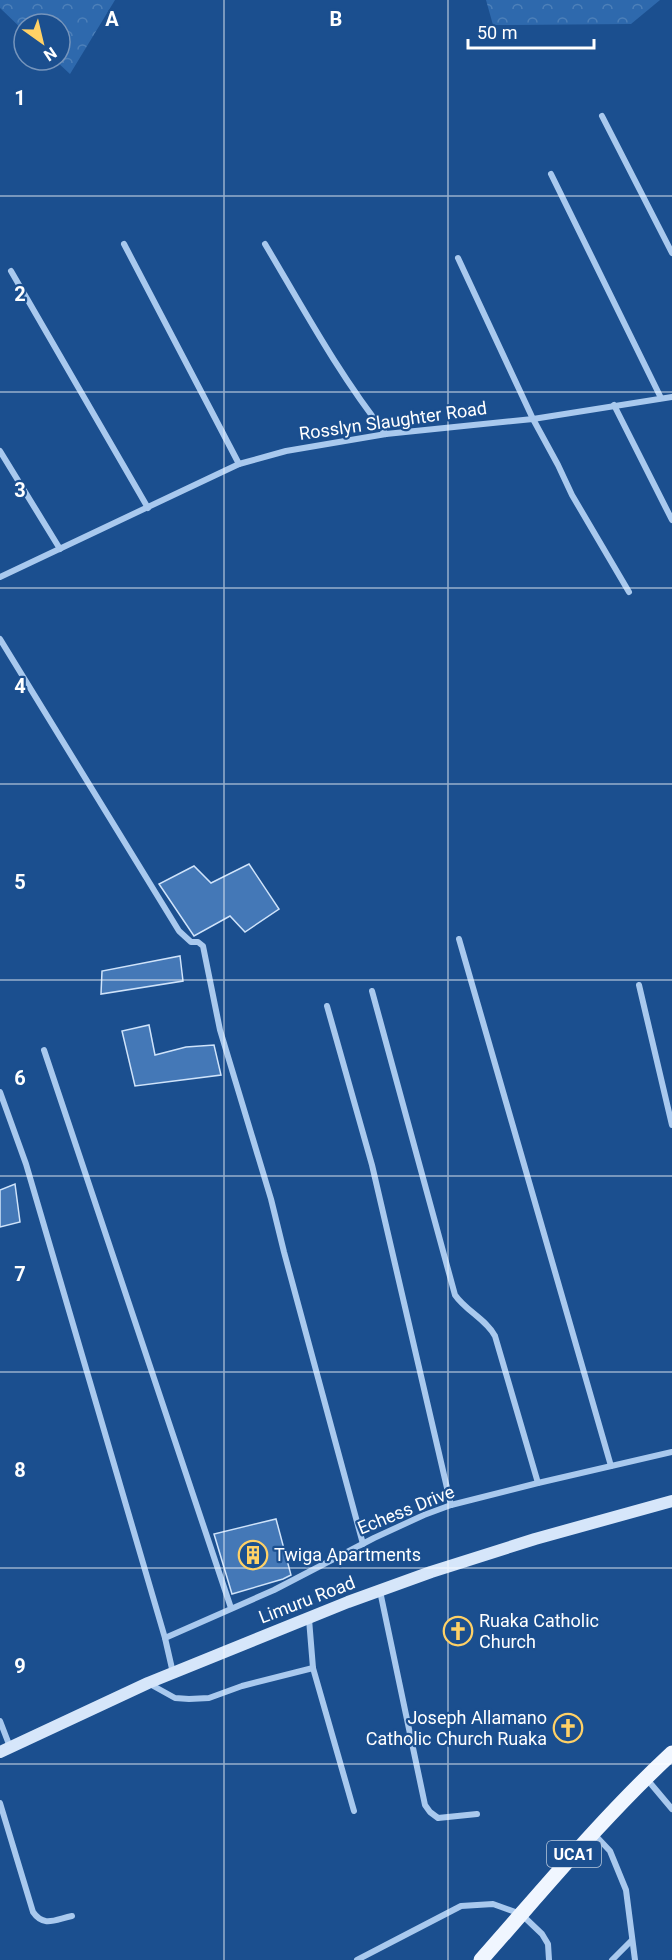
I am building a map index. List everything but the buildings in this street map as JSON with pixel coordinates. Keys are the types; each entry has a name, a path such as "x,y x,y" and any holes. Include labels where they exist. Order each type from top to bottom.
{"main road":[{"name":"Limuru Road","path":"5,1750 172,1672 380,1591 535,1539 670,1503"},
{"name":"UCA1","path":"481,1960 554,1875 646,1777 672,1754"}],"street":[{"path":"602,116 672,253"},
{"path":"551,174 661,398"},
{"path":"124,244 239,464"},
{"path":"264,244 326,346 368,411 386,434"},
{"path":"458,258 572,495 629,592"},
{"path":"11,272 148,508"},
{"name":"Rosslyn Slaughter Road","path":"0,578 239,464 286,451 386,434 533,418 672,397"},
{"path":"614,405 672,520"},
{"path":"0,451 60,549"},
{"path":"0,639 179,931 191,942 198,942 203,946 220,1030 271,1199 363,1544"},
{"path":"459,939 611,1466"},
{"path":"639,985 672,1125"},
{"path":"372,991 455,1295 462,1305 491,1328 495,1336 538,1483"},
{"path":"327,1006 372,1165 452,1506"},
{"path":"44,1050 231,1608"},
{"path":"0,1092 26,1164 165,1638 172,1672"},
{"name":"Echess Drive","path":"165,1638 274,1590 406,1523 452,1506 538,1483 672,1452"},
{"path":"380,1591 425,1805 438,1818 477,1814"},
{"path":"309,1618 313,1668 354,1811"},
{"path":"148,1683 175,1698 189,1700 209,1698 242,1686 313,1668"},
{"path":"0,1721 5,1750"},
{"path":"646,1777 672,1809"},
{"path":"0,1803 33,1912 38,1920 46,1922 72,1916"},
{"path":"593,1834 610,1851 626,1890 635,1960"},
{"path":"357,1960 461,1906 493,1904 521,1914 542,1934 548,1944 549,1960"},
{"path":"612,1960 631,1941"}],"green space":[{"path":"0,0 115,0 72,71 72,12 12,12 12,20 0,8"},
{"path":"486,0 660,0 631,24 493,25"}],"place":[{"name":"Twiga Apartments","path":"253,1555"},
{"name":"Ruaka Catholic Church","path":"458,1631"},
{"name":"Joseph Allamano Catholic Church Ruaka","path":"568,1728"}]}
